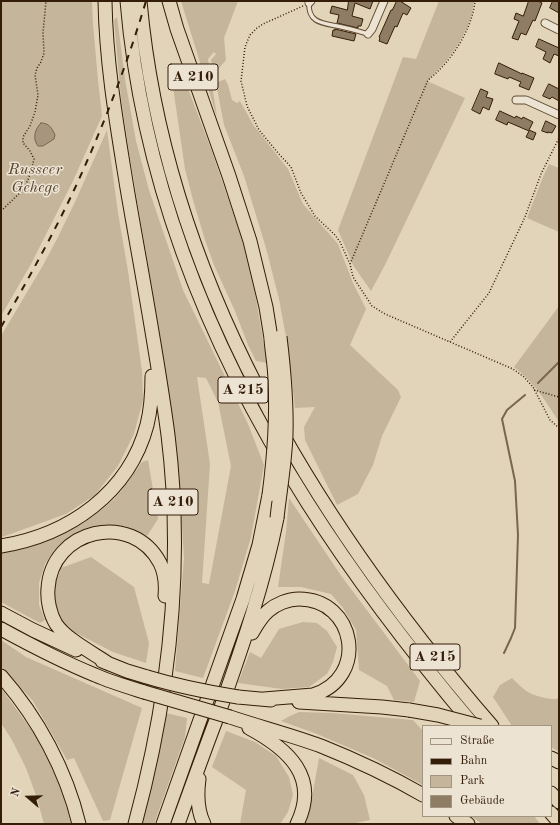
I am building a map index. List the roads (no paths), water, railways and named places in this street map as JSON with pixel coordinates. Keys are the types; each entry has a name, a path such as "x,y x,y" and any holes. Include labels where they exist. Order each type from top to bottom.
{"highway":[{"name":"A 210","path":"105,1 110,72 118,135 168,436 174,529 173,592 166,670 153,747 135,824"},
{"name":"A 215","path":"127,1 129,33 137,84 165,200 180,246 201,300 222,347 264,429 293,480 322,526 369,593 435,680 473,725"},
{"name":"A 215","path":"140,1 151,83 160,128 174,182 201,264 242,356 266,404 308,479 334,518 418,636 450,677 491,725"},
{"name":"A 210","path":"169,1 177,29 229,176 250,241 265,271 275,338"},
{"path":"1,546 33,538 73,521 100,502 123,476 136,454 149,416 152,395 152,334"},
{"path":"163,824 243,599 259,545 269,494 274,454 276,425 275,338"},
{"path":"178,824 234,669 255,604 277,518 284,466 286,407 284,374 275,338"},
{"path":"109,664 67,636 61,630 55,623 51,613 48,593 48,582 52,569 55,561 60,555 77,540 100,532 112,532 135,539 144,544 160,564 166,586 166,670"},
{"path":"234,669 250,635 260,619 275,606 294,599 311,600 325,606 336,615 340,619 349,644 347,663 343,672 338,678 328,688 313,695 264,699"},
{"path":"1,613 87,655 126,671 170,684 238,697 409,710 438,715 476,725"},
{"path":"1,630 60,660 97,676 144,692 285,734 337,752 382,773 422,794"},
{"path":"1,676 24,706 49,746 69,789 79,824"},
{"path":"230,718 253,730 279,748 287,755 298,769 302,778 305,798 304,807 297,824"},
{"path":"202,759 198,789 200,812 204,824"},
{"path":"552,794 559,802"},
{"path":"552,814 559,822"},
{"path":"458,817 468,824"}],"street":[{"path":"368,34 372,29 384,1"},
{"path":"545,23 559,30"},
{"path":"516,100 526,100 559,115"}],"lane":[{"path":"310,2 310,13 315,20 329,25 368,34"}],"waterway":[{"path":"538,383 559,362"},
{"path":"504,653 515,628 518,535 515,481 502,419 507,410 525,395"}],"railway":[{"path":"1,327 67,206 105,119 123,72 146,1"}],"park label":[{"name":"Russeer Gehege","path":"35,179"}]}
